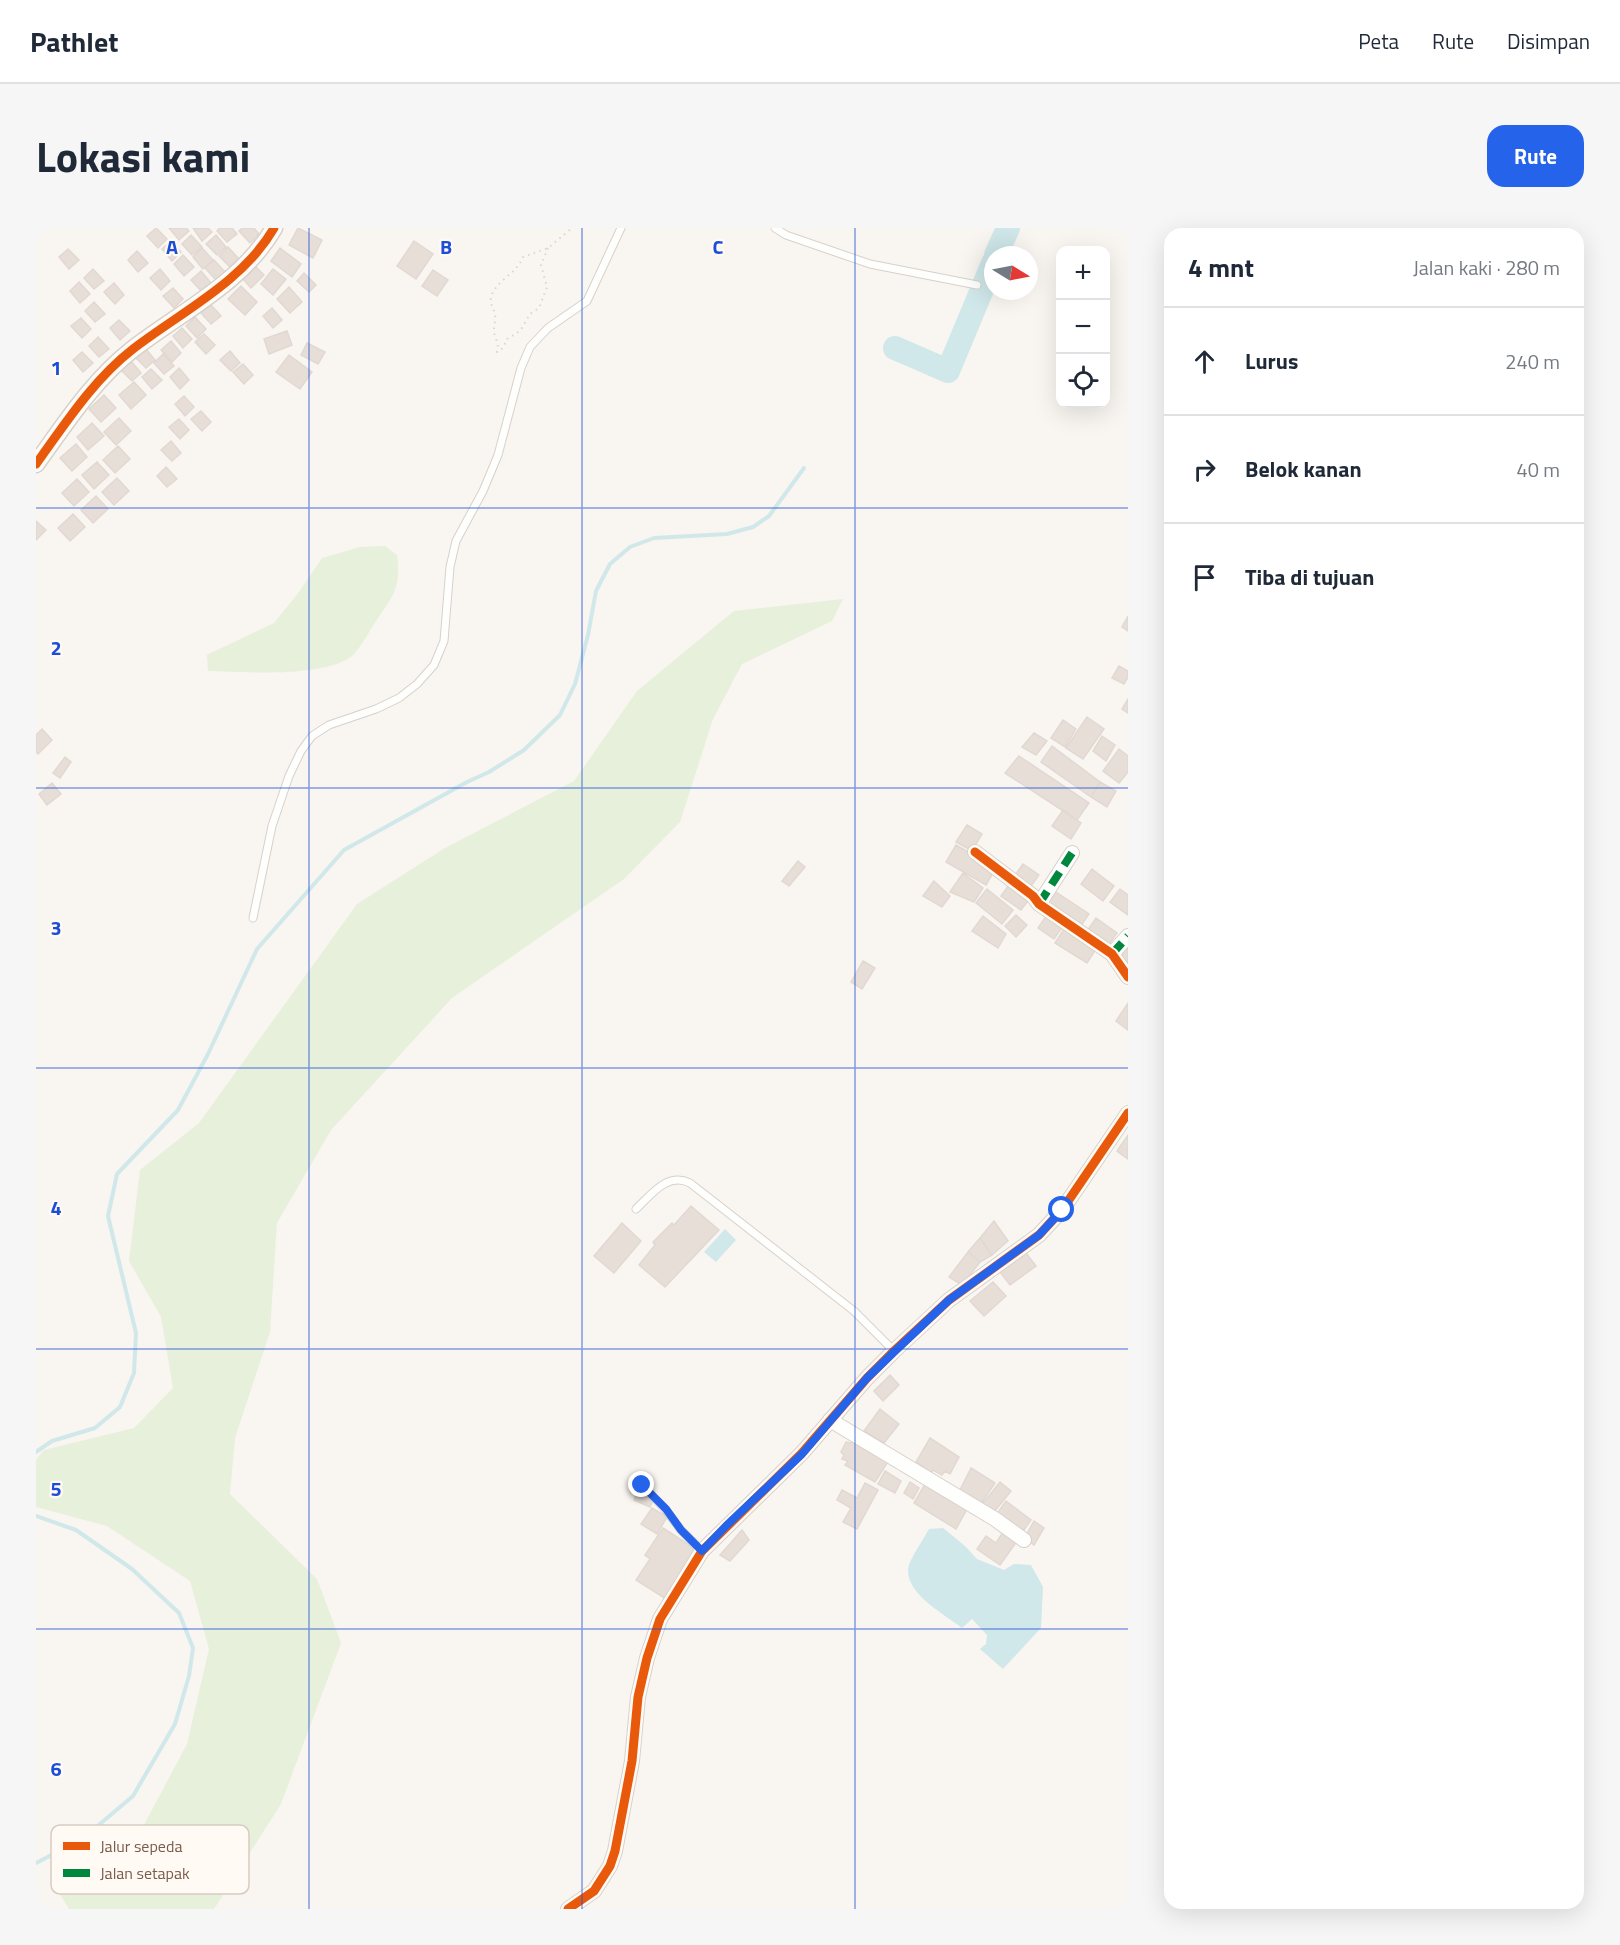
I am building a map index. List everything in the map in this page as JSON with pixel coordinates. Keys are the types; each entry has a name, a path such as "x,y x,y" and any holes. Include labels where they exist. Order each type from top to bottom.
{"street":[{"path":"36,464 99,382 132,350 226,282 249,260 274,228"},
{"path":"975,852 1033,896 1038,904 1112,954 1128,977"},
{"path":"1038,904 1072,853"},
{"path":"1112,954 1128,936"},
{"path":"568,1909 594,1891 610,1866 615,1851 632,1761 638,1697 647,1658 660,1619 702,1551 802,1454 830,1420 894,1352 949,1300 1039,1235 1062,1210 1128,1113"},
{"path":"830,1420 995,1519 1024,1540"}],"lane":[{"path":"253,918 272,826 289,776 301,751 312,736 329,725 376,709 399,698 417,684 434,665 444,641 450,567 456,541 483,491 498,455 525,358 530,347 548,328 587,301 621,228"},
{"path":"776,228 786,235 870,264 977,285"},
{"path":"636,1209 664,1183 680,1179 690,1183 854,1311 894,1352"},
{"path":"642,1485 702,1551"}],"path":[{"path":"548,249 541,265 547,287 539,309 530,314 520,331 507,339 503,348 497,352 499,345 494,331 495,312 491,306 493,293 504,278 519,267 523,257 548,249 572,228"}],"green space":[{"path":"385,546 397,555 398,574 395,589 389,602 352,656 323,668 303,671 208,671 207,655 274,623 322,558 360,547"},
{"path":"843,599 832,621 742,664 713,719 680,822 624,879 452,998 331,1130 277,1223 270,1332 235,1438 230,1494 317,1579 341,1643 281,1804 249,1854 249,1825 144,1825 187,1744 209,1649 190,1581 107,1526 36,1507 36,1460 44,1450 134,1428 173,1388 161,1317 129,1261 140,1170 199,1123 357,904 445,848 574,781 637,691 734,611"},
{"path":"60,1894 224,1894 214,1909 69,1909"}],"water":[{"path":"725,1229 736,1240 716,1262 704,1252"},
{"path":"943,1528 977,1559 1004,1570 1014,1564 1031,1565 1043,1587 1041,1628 1003,1669 980,1649 986,1644 987,1635 972,1619 962,1628 925,1600 911,1582 908,1572 910,1562 929,1529"}],"building":[{"path":"156,228 167,239 158,248 147,236"},
{"path":"169,228 186,228 189,231 179,240"},
{"path":"193,228 208,228 212,232 202,241"},
{"path":"219,228 232,228 237,234 227,242 217,231"},
{"path":"242,228 254,228 259,234 250,243 239,231"},
{"path":"298,228 322,240 313,258 289,245"},
{"path":"191,235 202,247 192,255 182,244"},
{"path":"216,235 226,247 217,255 206,244"},
{"path":"171,241 181,252 172,261 162,249"},
{"path":"414,241 433,254 416,279 397,266"},
{"path":"228,247 239,259 230,267 219,256"},
{"path":"202,248 213,260 203,269 193,257"},
{"path":"280,248 301,264 292,277 271,261"},
{"path":"68,249 79,260 69,269 59,257"},
{"path":"137,251 148,263 138,272 128,260"},
{"path":"183,255 194,267 184,276 174,264"},
{"path":"214,260 225,272 216,280 205,268"},
{"path":"254,265 264,275 251,288 242,278"},
{"path":"93,269 104,281 94,289 84,278"},
{"path":"160,269 170,281 161,290 150,278"},
{"path":"273,269 286,279 273,295 261,284"},
{"path":"433,270 448,280 437,296 422,286"},
{"path":"201,271 211,283 202,292 191,280"},
{"path":"304,273 316,285 309,292 297,281"},
{"path":"79,282 90,294 80,303 70,291"},
{"path":"114,283 124,295 115,304 104,292"},
{"path":"241,286 257,302 245,315 228,299"},
{"path":"289,287 302,302 290,313 277,299"},
{"path":"173,288 183,299 174,308 163,296"},
{"path":"94,302 105,314 95,322 85,311"},
{"path":"210,304 221,316 211,324 201,313"},
{"path":"272,308 282,320 273,328 263,316"},
{"path":"195,317 206,329 197,338 186,326"},
{"path":"81,318 91,329 82,338 71,326"},
{"path":"119,320 130,331 120,340 110,328"},
{"path":"182,328 192,339 183,348 173,336"},
{"path":"287,331 292,345 269,354 264,339"},
{"path":"204,334 215,345 206,354 195,342"},
{"path":"98,337 109,349 99,357 89,346"},
{"path":"171,341 181,353 172,362 161,350"},
{"path":"307,343 325,352 318,364 301,355"},
{"path":"145,348 155,360 146,368 135,357"},
{"path":"230,351 240,363 231,371 220,360"},
{"path":"82,352 93,363 83,372 73,360"},
{"path":"163,354 174,366 164,374 154,363"},
{"path":"289,355 312,372 300,389 276,372"},
{"path":"131,361 141,373 132,381 121,370"},
{"path":"243,364 253,375 244,384 233,372"},
{"path":"179,368 189,380 180,389 170,377"},
{"path":"151,369 162,380 152,389 142,377"},
{"path":"134,382 146,395 131,409 119,395"},
{"path":"104,395 116,408 101,422 89,409"},
{"path":"184,396 194,407 185,416 175,404"},
{"path":"201,411 211,422 202,431 191,419"},
{"path":"119,418 131,431 116,445 104,432"},
{"path":"179,419 189,430 180,439 169,427"},
{"path":"92,423 104,436 88,450 77,437"},
{"path":"171,441 181,453 172,461 161,450"},
{"path":"76,444 87,457 72,471 60,458"},
{"path":"118,446 130,459 115,473 103,460"},
{"path":"97,462 109,475 94,489 82,475"},
{"path":"166,467 177,479 167,487 157,476"},
{"path":"117,478 129,491 114,505 102,492"},
{"path":"77,479 89,492 74,506 62,493"},
{"path":"96,496 108,509 93,523 81,510"},
{"path":"73,514 85,527 70,541 58,528"},
{"path":"36,521 46,530 36,540"},
{"path":"1128,616 1128,631 1122,627"},
{"path":"1119,666 1128,671 1124,684 1112,678"},
{"path":"1128,699 1128,713 1122,709"},
{"path":"1087,717 1104,729 1083,759 1066,748"},
{"path":"1063,720 1076,729 1065,747 1051,738"},
{"path":"42,729 52,740 38,754 36,735"},
{"path":"1034,733 1047,741 1036,755 1022,747"},
{"path":"1102,736 1115,745 1106,761 1093,751"},
{"path":"1052,746 1100,782 1091,797 1041,762"},
{"path":"1119,749 1128,756 1128,772 1119,783 1103,771"},
{"path":"1019,756 1089,803 1077,820 1005,773"},
{"path":"65,757 71,762 60,778 53,773"},
{"path":"1100,782 1116,791 1107,807 1091,797"},
{"path":"52,783 61,794 47,805 39,794"},
{"path":"1063,810 1081,823 1071,839 1052,826"},
{"path":"967,825 982,834 972,851 956,842"},
{"path":"956,845 996,868 986,885 946,862"},
{"path":"798,861 805,867 789,886 782,881"},
{"path":"1023,864 1039,875 1028,890 1013,878"},
{"path":"1092,869 1114,886 1103,901 1081,884"},
{"path":"963,873 983,888 974,902 950,892"},
{"path":"934,881 950,896 942,907 923,896"},
{"path":"1011,882 1031,897 1021,910 1001,896"},
{"path":"1050,888 1089,914 1080,927 1041,902"},
{"path":"987,889 1013,910 1002,924 976,903"},
{"path":"1120,889 1128,895 1128,915 1110,902"},
{"path":"1049,912 1065,923 1054,939 1038,928"},
{"path":"1016,915 1027,925 1016,937 1005,926"},
{"path":"983,916 1006,934 998,948 972,931"},
{"path":"1096,918 1117,933 1108,946 1087,931"},
{"path":"1066,926 1098,946 1087,963 1055,943"},
{"path":"1128,943 1128,965 1119,960"},
{"path":"863,961 875,968 862,989 851,982"},
{"path":"1128,1003 1128,1030 1116,1021"},
{"path":"1128,1135 1128,1159 1117,1151"},
{"path":"691,1206 719,1230 665,1287 639,1265 655,1245 653,1242 672,1223 674,1225"},
{"path":"994,1221 1008,1241 992,1255 980,1238"},
{"path":"622,1223 641,1241 614,1273 594,1256"},
{"path":"980,1238 992,1255 980,1262 968,1252"},
{"path":"968,1252 980,1262 962,1285 949,1277"},
{"path":"1026,1253 1036,1266 1010,1285 1000,1272"},
{"path":"993,1282 1006,1296 984,1316 970,1301"},
{"path":"890,1375 899,1385 883,1401 874,1391"},
{"path":"880,1409 899,1424 884,1443 864,1431"},
{"path":"930,1438 959,1457 950,1474 945,1471 942,1475 933,1470 931,1474 916,1462"},
{"path":"853,1440 873,1454 891,1457 875,1482 845,1465 848,1461 842,1459 844,1455 841,1452 846,1442 851,1443"},
{"path":"971,1468 995,1483 980,1505 960,1490"},
{"path":"885,1471 901,1481 895,1493 878,1484"},
{"path":"910,1482 919,1488 913,1499 904,1493"},
{"path":"1000,1482 1011,1491 994,1512 983,1503"},
{"path":"865,1483 878,1490 857,1529 843,1522 851,1508 837,1500 842,1490 857,1498"},
{"path":"925,1484 967,1509 956,1529 914,1503"},
{"path":"637,1492 653,1500 650,1507 634,1500"},
{"path":"1006,1501 1031,1520 1021,1534 996,1515"},
{"path":"652,1508 667,1517 657,1534 641,1524"},
{"path":"1034,1521 1044,1528 1034,1545 1025,1537"},
{"path":"663,1528 697,1550 666,1599 636,1580 650,1559 645,1555"},
{"path":"742,1530 749,1540 730,1561 720,1555"},
{"path":"1003,1532 1017,1541 1000,1565 977,1549 986,1536 996,1543"}],"waterway":[{"path":"1000,246 1008,228"},
{"path":"895,348 948,371 984,285"},
{"path":"36,1452 52,1441 95,1428 120,1407 134,1373 136,1333 108,1216 117,1174 178,1110 208,1054 257,949 344,850 489,772 524,750 560,715 575,684 588,635 596,591 610,564 630,547 654,538 727,534 753,527 769,516 804,468"},
{"path":"36,1516 76,1530 132,1569 179,1613 193,1648 189,1676 175,1724 133,1796 99,1825"},
{"path":"36,1863 51,1855"}],"marked path":[{"path":"1039,904 1072,853"},
{"path":"1112,954 1128,936"}],"cycle path":[{"path":"36,464 80,403 105,374 133,349 228,280 246,264 274,228"},
{"path":"975,852 1033,896 1039,904 1112,954 1128,977"},
{"path":"568,1909 594,1891 610,1866 615,1851 632,1761 638,1697 647,1658 660,1619 702,1551 802,1453 867,1378 894,1351 949,1300 1039,1235 1062,1210 1128,1113"}],"route":[{"path":"642,1485 702,1551 802,1454 867,1378 894,1352 949,1300 1039,1235 1062,1210"}]}
